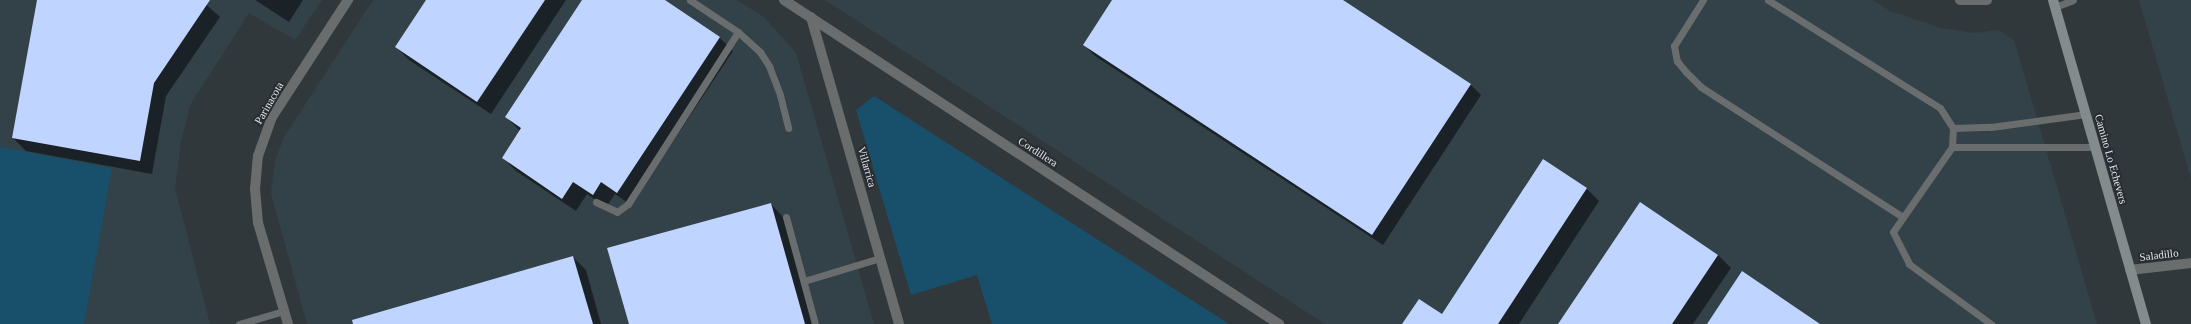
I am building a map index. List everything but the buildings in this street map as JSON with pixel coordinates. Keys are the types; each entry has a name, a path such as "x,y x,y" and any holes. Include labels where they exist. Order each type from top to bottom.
{"main road":[{"name":"Camino Lo Echevers","path":"2054,3 2146,324"}],"street":[{"name":"Parinacota","path":"288,324 258,222 254,189 258,156 272,117 348,0"},
{"name":"Cordillera","path":"784,0 1278,324"},
{"path":"1960,0 1987,0"},
{"name":"Villarrica","path":"811,17 899,324"},
{"name":"Saladillo","path":"2130,270 2191,263"}],"lane":[{"path":"690,0 738,32 760,52 769,66 788,128"},
{"path":"1703,0 1674,46 1677,61 1686,72 1702,87 1903,217"},
{"path":"1768,0 1940,108 1953,128 1952,147 1893,232 1908,264 1991,324"},
{"path":"2054,3 2073,0"},
{"path":"596,202 617,212 628,204 738,32"},
{"path":"1953,128 1991,127 2086,114"},
{"path":"1952,147 2095,147"},
{"path":"786,217 815,324"},
{"path":"804,281 880,258"},
{"path":"239,324 284,311"}],"shaded area":[{"path":"0,0 322,0 295,40 249,13 190,105 181,142 175,188 210,324 0,324"},
{"path":"373,0 737,0 764,17 796,53 874,324 307,324 271,194 275,160 284,137"},
{"path":"825,0 1873,0 1890,11 1941,28 1974,33 1999,30 2014,40 2097,324 1325,324"},
{"path":"2139,0 2191,0 2191,179"},
{"path":"874,96 1229,324 992,324 977,275 911,295 856,110"},
{"path":"0,147 112,168 84,324 0,324"}]}
